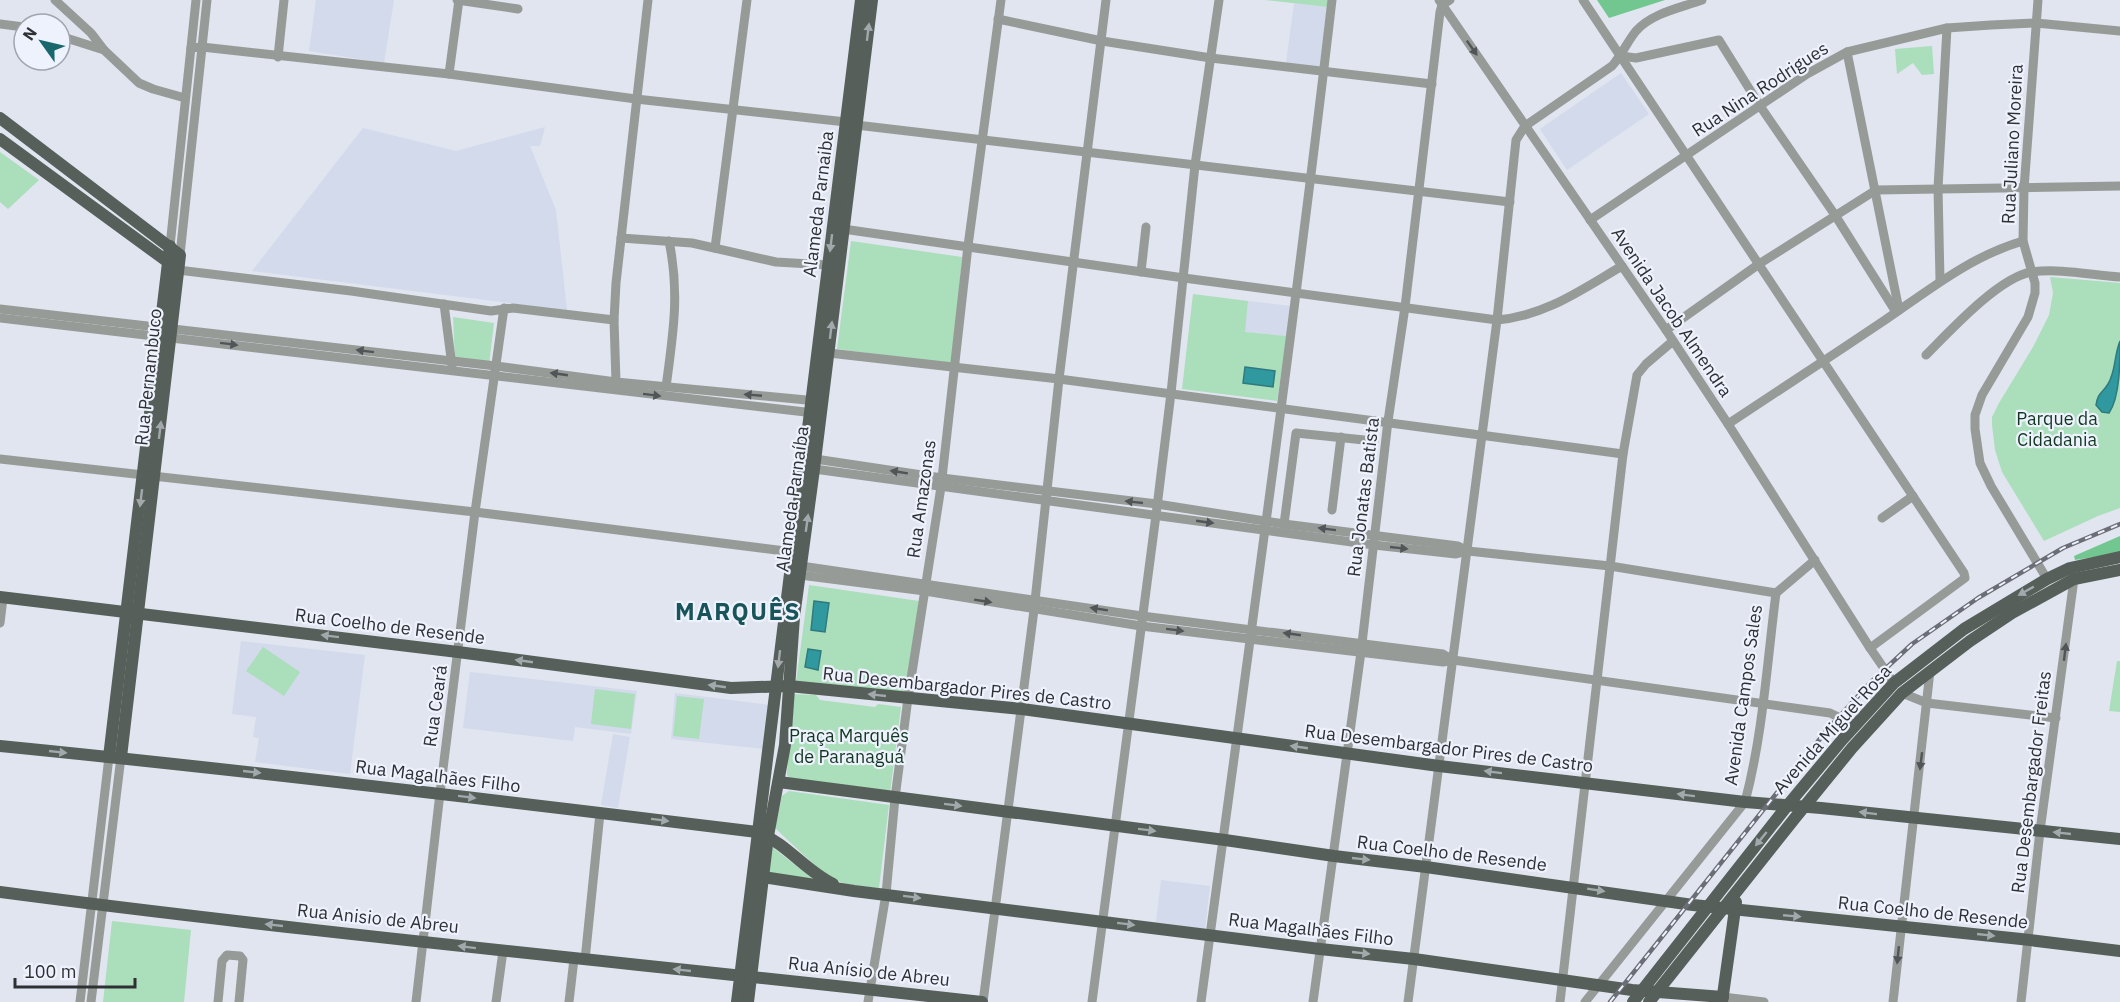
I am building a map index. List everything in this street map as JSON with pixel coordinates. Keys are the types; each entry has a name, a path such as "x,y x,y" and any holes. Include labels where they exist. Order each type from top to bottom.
{"main road":[{"name":"Alameda Parnaiba","path":"816,407 828,265 851,124 861,0"},
{"name":"Alameda Parnaíba","path":"748,1002 746,976 763,834 775,686 816,407 829,353 843,229 851,124 872,0"},
{"path":"0,118 175,251"},
{"path":"11,126 0,139 173,266"},
{"name":"Rua Pernambuco","path":"115,757 175,251"},
{"name":"Alameda Parnaíba","path":"746,976 763,877 763,834 779,782 785,746 794,617 815,464 816,407"},
{"name":"Avenida Miguel Rosa","path":"1636,994 1708,907 1783,806 1850,722 1964,629 2046,577 2117,564"},
{"name":"Avenida Miguel Rosa","path":"1728,909 1738,888 1852,748 1895,683 1930,671 2072,574"},
{"name":"Rua Coelho de Resende","path":"2,597 458,652 731,688 775,686"},
{"name":"Rua Desembargador Pires de Castro","path":"775,686 1022,709 1439,766 1747,802 2120,839"},
{"name":"Rua Magalhães Filho","path":"0,746 440,794 763,834 780,844 812,872 838,886 854,891"},
{"name":"Rua Coelho de Resende","path":"779,782 1426,867 1708,907 2028,939 2120,951"},
{"name":"Rua Magalhães Filho","path":"763,877 854,891 1414,959 1602,985 1653,997 1723,999"},
{"name":"Rua Anisio de Abreu","path":"0,892 503,951 746,976"},
{"path":"1653,997 1728,909"},
{"path":"1723,999 1728,909"},
{"path":"737,1002 746,976"},
{"name":"Rua Anísio de Abreu","path":"746,976 869,996 983,1002"}],"street":[{"path":"55,0 91,33 104,50 139,83 185,98"},
{"name":"Rua Pernambuco","path":"175,251 185,98 196,0"},
{"name":"Rua Pernambuco","path":"175,251 207,0"},
{"path":"278,57 284,0"},
{"path":"449,74 459,0 518,9"},
{"path":"616,382 614,320 648,0"},
{"path":"715,248 747,0"},
{"name":"Rua Amazonas","path":"869,996 885,894 909,698 941,483 968,246 1001,0"},
{"path":"983,1002 1036,599 1059,379 1106,0"},
{"path":"1092,1002 1156,515 1195,165 1218,0"},
{"path":"1202,1002 1252,634 1332,0"},
{"path":"1583,0 1913,496 1882,518"},
{"path":"1408,1002 1497,320 1516,140 1525,126 1611,66 1646,21 1702,0"},
{"name":"Rua Juliano Moreira","path":"2038,0 2024,189 2023,241 2035,293 2028,317 1982,395 1975,415 1975,429 1980,463 1991,486 2046,577"},
{"name":"Rua Jonatas Batista","path":"1313,1002 1361,648 1388,421 1405,308 1440,12 1444,2"},
{"name":"Avenida Jacob Almendra","path":"1444,2 1525,126 1666,330 1870,648 1895,683"},
{"path":"998,19 1102,41 1211,58 1432,84"},
{"name":"Rua Nina Rodrigues","path":"1590,220 1807,74 1846,52 1947,28 2036,23 2120,31"},
{"path":"1940,280 1938,188 1947,28"},
{"path":"72,40 104,50"},
{"path":"1621,56 1636,58 1719,40 1760,106 1898,311"},
{"path":"191,48 202,47 449,74 636,99 1510,202"},
{"path":"1846,52 1876,190 1898,311"},
{"path":"1666,330 1759,264 1876,190 2120,186"},
{"path":"1141,272 1146,227"},
{"path":"843,229 1497,320 1515,319 1538,313 1558,304 1622,266"},
{"path":"621,238 669,241 715,248 776,262 828,265"},
{"path":"666,387 676,293 669,241"},
{"path":"1728,424 1898,311 1940,280 1992,253 2023,241"},
{"path":"173,266 491,311 504,308 614,320"},
{"path":"1926,355 1982,302 2018,276 2032,272 2120,277"},
{"path":"444,304 454,372"},
{"name":"Rua Ceará","path":"416,1002 475,512 504,308"},
{"path":"0,309 454,372 816,407"},
{"path":"0,318 166,332 451,361 816,407"},
{"path":"1560,1002 1623,454 1637,375 1646,364 1673,341"},
{"path":"829,353 1171,393 1623,454"},
{"path":"1284,524 1298,432 1374,441"},
{"path":"1332,510 1341,437"},
{"path":"0,459 475,512 793,552"},
{"path":"815,464 1156,515 1265,525 1284,524 1458,546 1467,551"},
{"name":"Avenida Miguel Rosa","path":"1870,648 1965,578 1963,570 1913,496"},
{"path":"1047,497 1157,504 1374,545 1456,554 1467,551 1610,566 1776,593 1815,560"},
{"path":"801,570 1036,599 1215,635 1252,634"},
{"name":"Rua Desembargador Freitas","path":"2021,1002 2072,574"},
{"path":"926,587 1034,610 1141,621 1216,624 1252,634 1361,648 1443,662 1453,660 1830,713 1850,722"},
{"name":"Avenida Campos Sales","path":"1747,802 1763,704 1776,593"},
{"path":"0,623 2,597"},
{"path":"1215,635 1216,624"},
{"path":"1893,1002 1930,671"},
{"path":"1895,683 1928,703 2056,718"},
{"path":"91,1002 98,905 115,757"},
{"path":"1585,1002 1602,985 1747,802"},
{"path":"569,1002 579,959 600,813"},
{"path":"80,1002 98,905"},
{"path":"496,1002 503,951"},
{"path":"218,1002 222,961 227,955 240,956 243,960 239,1002"},
{"name":"Rua Magalhães Filho","path":"1723,999 1764,1002"}],"shaded area":[{"path":"316,0 394,0 384,63 309,51"},
{"path":"1294,3 1328,7 1320,68 1286,63"},
{"path":"1621,73 1649,114 1567,170 1540,129"},
{"path":"545,127 540,146 530,146 556,210 567,310 252,271 363,128 456,151"},
{"path":"1248,301 1291,306 1287,336 1244,332"},
{"path":"241,641 365,655 350,774 255,762 259,738 253,737 256,717 232,714"},
{"path":"470,672 637,691 631,734 575,727 573,741 463,728"},
{"path":"675,693 770,705 764,749 671,739"},
{"path":"613,734 630,737 618,808 601,805"},
{"path":"1161,880 1210,886 1205,929 1156,922"}],"green space":[{"path":"1265,0 1329,0 1328,7"},
{"path":"1597,0 1665,0 1609,18"},
{"path":"1932,46 1934,74 1922,75 1913,63 1897,74 1895,49"},
{"path":"0,152 39,180 8,209 0,202"},
{"path":"851,241 962,257 952,364 837,349"},
{"name":"Parque da Cidadania","path":"2050,277 2120,283 2120,508 2044,541 2002,472 1995,450 1992,417 2049,315 2053,293"},
{"path":"1193,294 1248,301 1245,332 1287,336 1277,401 1182,389"},
{"path":"453,317 494,323 489,365 455,360"},
{"path":"2120,536 2120,553 2075,560 2074,556"},
{"path":"809,585 919,601 905,694 796,682"},
{"path":"263,647 300,672 284,696 246,671"},
{"path":"2117,661 2120,661 2120,712 2109,711"},
{"path":"595,689 635,694 631,729 591,724"},
{"name":"Praça Marquês de Paranaguá","path":"791,694 816,695 820,700 875,707 878,704 901,707 890,793 791,779 787,775"},
{"path":"677,696 704,699 699,739 673,736"},
{"name":"Praça Marquês de Paranaguá","path":"789,791 889,805 879,888 845,884 825,875 775,828 782,796"},
{"path":"771,846 813,879 767,873"},
{"path":"112,921 191,930 184,1002 103,1002"}],"water":[{"path":"2120,341 2119,379 2113,406 2109,413 2102,412 2096,405 2097,401 2111,379"},
{"path":"1245,367 1275,371 1273,387 1243,383"},
{"path":"814,601 829,603 825,632 811,630"},
{"path":"808,649 821,651 818,670 805,667"}],"railway":[{"path":"1610,1002 1827,730 1869,684 1912,644 1978,598 2063,548 2120,524"}],"district":[{"name":"MARQUÊS","path":"738,611"}]}
